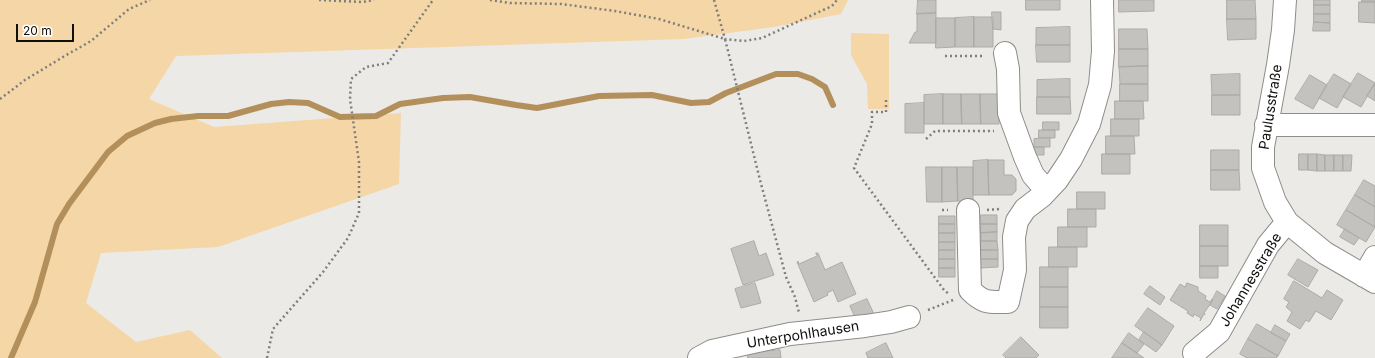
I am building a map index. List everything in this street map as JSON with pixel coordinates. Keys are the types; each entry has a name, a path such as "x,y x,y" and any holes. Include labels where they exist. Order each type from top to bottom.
{"street":[{"path":"968,210 970,290 979,299 989,302 1008,302 1015,270 1014,237 1017,221 1024,209 1042,196 1057,180 1071,159 1089,124 1100,85 1103,51 1102,0"},
{"name":"Paulusstraße","path":"1285,0 1283,30 1278,65 1263,147 1263,168 1275,202 1287,222 1325,253 1370,279"},
{"path":"1005,53 1008,70 1008,113 1024,157 1033,175 1046,190"},
{"path":"1266,125 1375,125"},
{"name":"Johannesstraße","path":"1194,353 1219,332 1268,245 1287,222"},
{"path":"1370,279 1375,257"},
{"name":"Unterpohlhausen","path":"699,358 712,351 800,333 878,324 909,317"}],"path":[{"path":"0,99 25,80 91,41 129,10 150,0"},
{"path":"319,0 363,2 374,0"},
{"path":"267,358 273,330 327,266 348,238 359,213 359,162 350,100 351,80 366,67 388,63 434,0"},
{"path":"490,0 510,3 561,4 615,11 659,20 725,39 744,41 762,38 832,6 837,0"},
{"path":"714,0 786,277 795,297 800,333"},
{"path":"945,56 997,56 1005,53"},
{"path":"886,100 886,112 872,112 872,124 854,168 944,290 956,300 909,317"},
{"path":"926,139 936,131 995,131 1014,129"}],"shaded area":[{"path":"0,0 848,0 841,14 774,27 684,39 176,56 149,99 214,127 401,113 399,184 218,247 101,253 86,303 136,342 190,330 222,358 0,358"},
{"path":"851,33 889,34 889,109 868,109 867,84 851,55"}],"building":[{"path":"918,0 936,0 936,13 917,14"},
{"path":"1026,0 1060,0 1060,10 1026,10"},
{"path":"1119,0 1154,0 1154,11 1119,12"},
{"path":"1227,0 1255,0 1256,19 1227,19"},
{"path":"1314,0 1330,0 1330,5 1314,5"},
{"path":"1362,0 1375,0 1375,2 1362,2"},
{"path":"1359,2 1375,2 1375,23 1359,22"},
{"path":"1314,5 1330,5 1330,14 1314,14"},
{"path":"992,12 1001,12 1001,30 993,29"},
{"path":"936,13 936,43 909,43 915,32 917,32 917,14"},
{"path":"1314,14 1330,14 1330,23 1314,22"},
{"path":"974,17 974,47 955,47 955,18"},
{"path":"974,17 993,17 993,47 974,47"},
{"path":"936,18 955,18 955,47 936,48"},
{"path":"1227,19 1256,19 1256,39 1228,40"},
{"path":"1314,22 1330,23 1330,31 1313,31"},
{"path":"1070,27 1070,45 1036,45 1036,28"},
{"path":"1119,29 1147,29 1148,49 1119,49"},
{"path":"1036,45 1070,45 1070,62 1037,62"},
{"path":"1119,49 1148,49 1148,66 1119,67"},
{"path":"1148,66 1148,84 1120,84 1119,67"},
{"path":"1358,73 1375,83 1361,107 1343,97"},
{"path":"1240,74 1240,95 1212,95 1211,75"},
{"path":"1334,74 1351,84 1337,108 1319,98"},
{"path":"1310,75 1327,85 1313,109 1295,99"},
{"path":"1070,79 1070,97 1037,97 1037,80"},
{"path":"1375,83 1375,101 1367,96"},
{"path":"1120,84 1148,84 1148,101 1120,101"},
{"path":"943,94 961,94 962,124 943,124"},
{"path":"943,94 943,124 924,124 924,95"},
{"path":"961,94 980,94 981,124 962,124"},
{"path":"980,94 999,94 999,124 981,124"},
{"path":"1212,95 1240,95 1240,115 1212,115"},
{"path":"1037,97 1070,97 1071,114 1037,114"},
{"path":"1115,101 1143,101 1144,119 1115,119"},
{"path":"924,103 924,133 905,133 905,104"},
{"path":"1111,119 1139,119 1139,136 1111,136"},
{"path":"1043,122 1059,122 1059,130 1043,130"},
{"path":"1039,130 1055,130 1055,138 1039,138"},
{"path":"1106,136 1134,136 1135,154 1106,154"},
{"path":"1050,138 1050,147 1034,147 1034,139"},
{"path":"1028,147 1044,147 1044,155 1029,155"},
{"path":"1211,150 1239,150 1239,170 1211,170"},
{"path":"1102,154 1130,154 1130,174 1102,174"},
{"path":"1299,154 1308,154 1308,170 1299,170"},
{"path":"1308,154 1317,154 1317,171 1308,170"},
{"path":"1317,154 1325,155 1325,171 1317,171"},
{"path":"1325,155 1334,155 1334,171 1325,171"},
{"path":"1334,155 1343,155 1343,171 1334,171"},
{"path":"1343,155 1352,155 1351,171 1343,171"},
{"path":"988,160 989,195 973,195 973,161"},
{"path":"988,160 1004,160 1004,175 1012,175 1016,179 1016,191 1012,195 989,195"},
{"path":"926,167 942,167 942,202 927,202"},
{"path":"942,167 957,167 958,201 942,202"},
{"path":"957,167 973,167 973,201 958,201"},
{"path":"1211,170 1239,170 1240,190 1211,190"},
{"path":"1364,180 1375,186 1375,207 1355,195"},
{"path":"1077,192 1105,192 1105,209 1077,209"},
{"path":"1355,195 1375,207 1375,227 1346,210"},
{"path":"1068,209 1096,209 1096,227 1068,227"},
{"path":"1346,210 1375,227 1366,242 1337,225"},
{"path":"981,215 997,215 997,224 981,224"},
{"path":"939,216 955,216 955,224 939,224"},
{"path":"939,224 955,224 955,233 939,233"},
{"path":"981,224 997,224 997,232 981,233"},
{"path":"1200,225 1228,225 1228,246 1200,246"},
{"path":"1058,227 1087,227 1087,247 1058,247"},
{"path":"1345,229 1359,238 1354,245 1340,237"},
{"path":"997,232 997,241 981,241 981,233"},
{"path":"939,233 955,233 955,242 939,242"},
{"path":"754,241 759,256 766,253 774,275 743,285 731,249"},
{"path":"981,241 997,241 998,250 981,250"},
{"path":"939,242 955,242 955,250 939,250"},
{"path":"1200,246 1228,246 1228,266 1200,266"},
{"path":"1049,247 1077,247 1077,267 1049,267"},
{"path":"939,250 955,250 955,259 939,259"},
{"path":"981,250 998,250 998,259 981,259"},
{"path":"816,253 818,253 825,270 842,262 856,294 838,302 833,290 827,293 828,295 814,302 797,262 798,261 799,264 817,256"},
{"path":"939,259 955,259 955,268 939,268"},
{"path":"981,259 998,259 998,267 981,268"},
{"path":"1298,259 1318,270 1308,287 1288,275"},
{"path":"1200,266 1218,266 1218,278 1200,278"},
{"path":"1040,267 1068,267 1068,287 1040,287"},
{"path":"939,268 955,268 955,277 939,277"},
{"path":"1294,281 1322,298 1327,290 1343,300 1331,320 1316,311 1309,322 1306,320 1300,329 1287,321 1292,312 1286,307 1289,302 1284,299"},
{"path":"755,283 761,303 741,308 735,289"},
{"path":"1187,283 1198,287 1198,291 1206,296 1205,299 1210,302 1212,299 1213,300 1200,321 1201,318 1194,314 1193,317 1187,313 1188,311 1170,300 1180,284 1185,287"},
{"path":"1150,286 1165,297 1160,305 1144,294"},
{"path":"1040,287 1068,287 1068,307 1040,307"},
{"path":"1217,291 1225,296 1217,309 1210,305"},
{"path":"867,299 874,314 857,322 850,306"},
{"path":"1040,307 1068,307 1068,328 1040,328"},
{"path":"1148,308 1174,326 1162,345 1135,326"},
{"path":"1257,324 1286,341 1278,356 1248,339"},
{"path":"1275,325 1290,334 1286,341 1271,333"},
{"path":"1144,332 1162,345 1156,352 1139,340"},
{"path":"1129,333 1144,344 1137,353 1122,343"},
{"path":"1021,337 1039,355 1036,358 1006,358 1003,355"},
{"path":"1248,339 1278,356 1276,358 1247,358 1240,354"},
{"path":"886,343 893,358 868,358 866,353"},
{"path":"1122,343 1137,353 1144,358 1112,358"},
{"path":"780,350 781,358 748,358 747,354"}],"waterway":[{"path":"11,358 35,302 57,224 69,204 108,152 127,136 155,123 171,119 198,116 228,116 271,104 289,102 308,103 340,117 376,116 400,104 443,98 470,97 537,108 599,96 652,95 691,103 709,102 726,93 776,74 798,74 812,79 825,87 833,105"}]}
